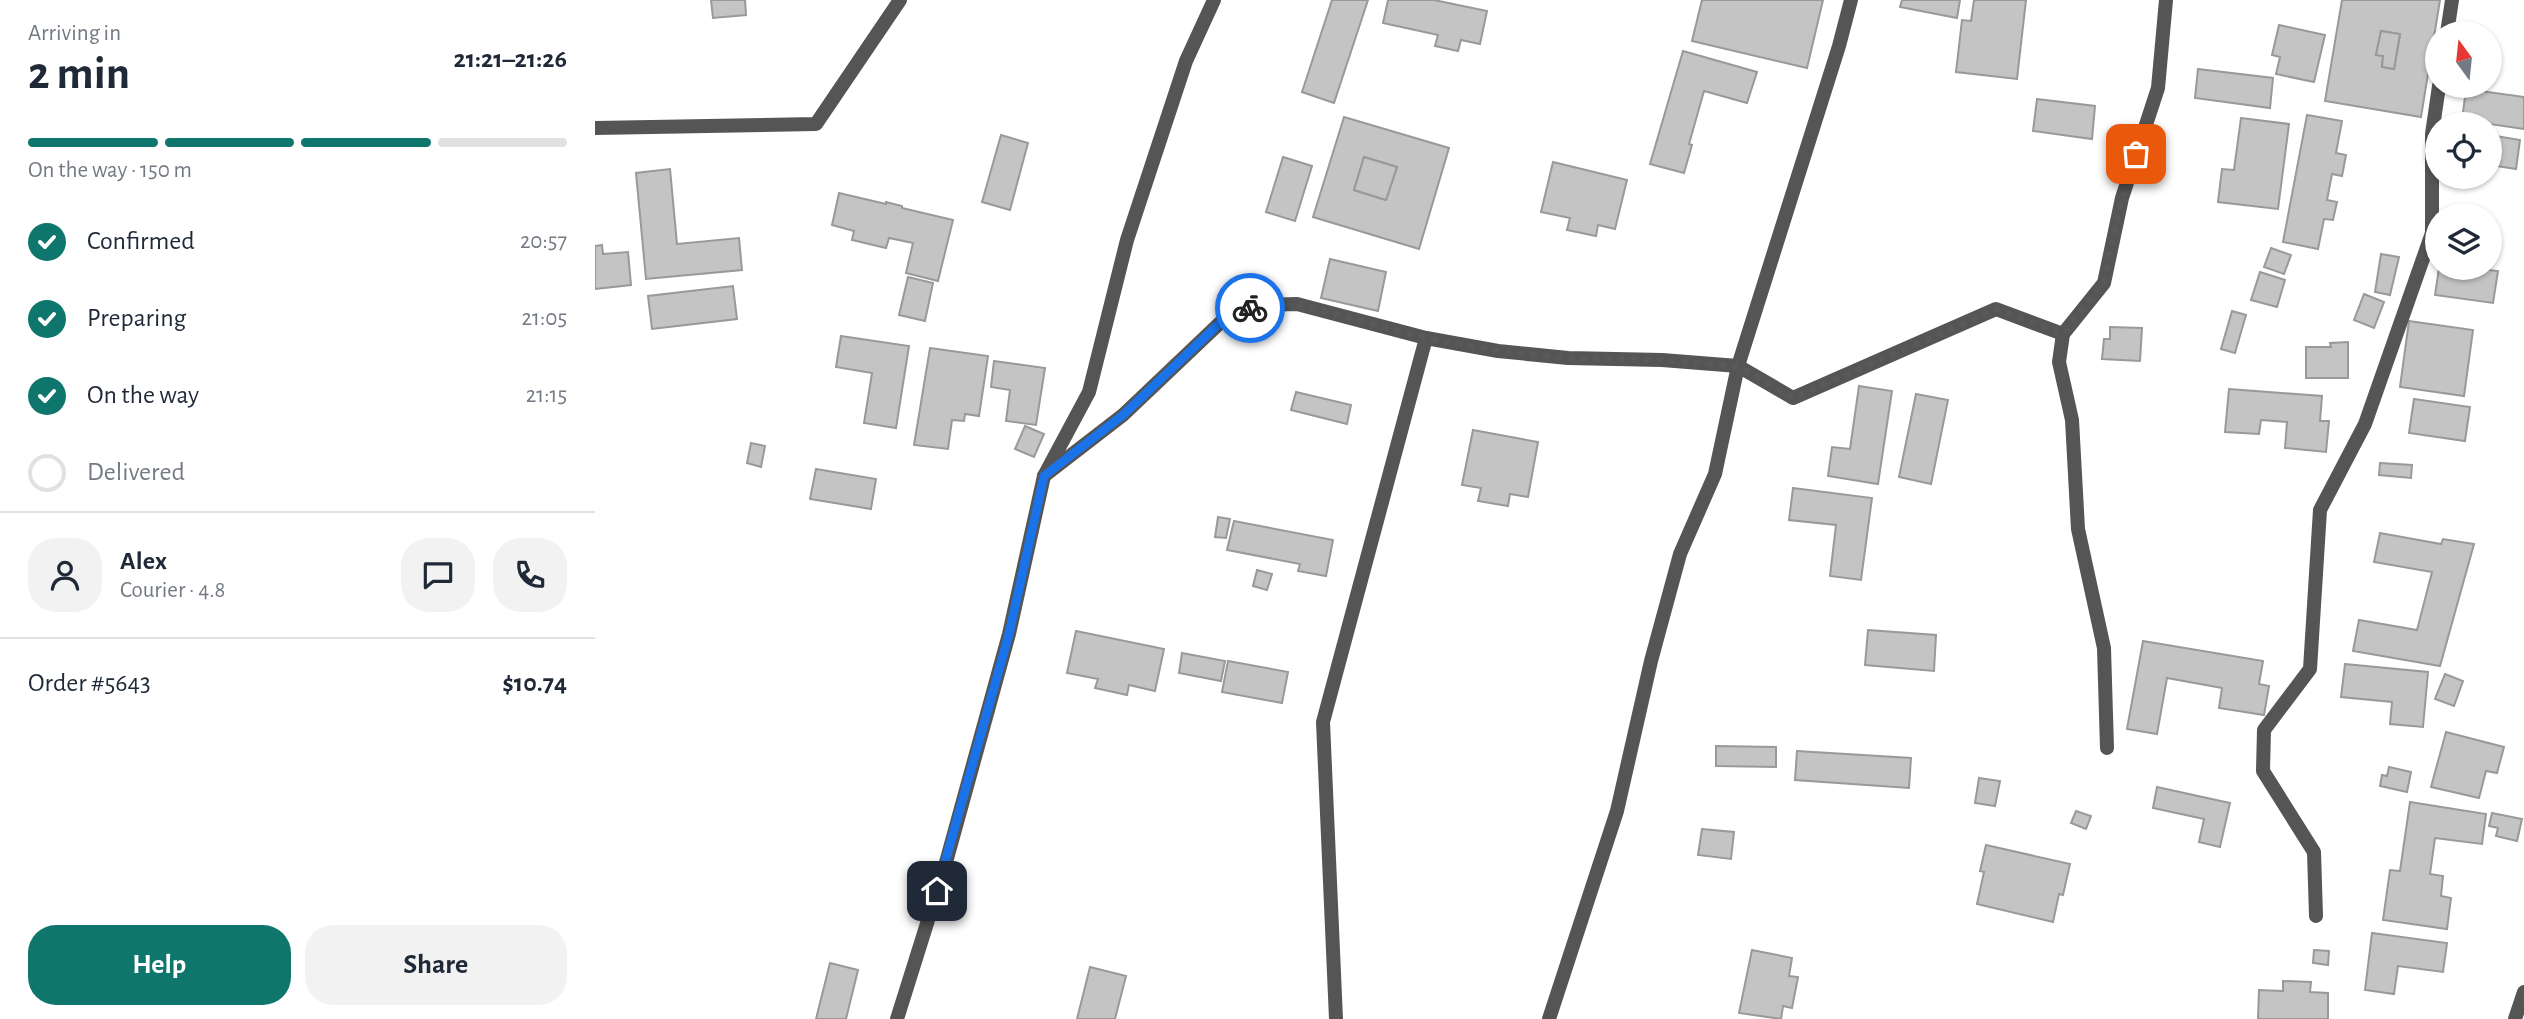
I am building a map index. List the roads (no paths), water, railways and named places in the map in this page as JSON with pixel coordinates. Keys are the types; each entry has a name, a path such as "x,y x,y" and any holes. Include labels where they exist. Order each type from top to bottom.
{"street":[{"path":"595,128 816,124 900,0"},
{"path":"897,1019 945,866 1009,634 1044,476 1089,393 1136,215 1186,61 1214,0"},
{"path":"1549,1019 1617,811 1651,661 1680,554 1715,474 1738,366 1839,46 1851,0"},
{"path":"2107,747 2104,648 2078,529 2072,421 2059,362 2063,334 2104,282 2122,198 2158,88 2166,0"},
{"path":"2449,21 2452,0"},
{"path":"2316,916 2314,852 2263,771 2264,730 2310,669 2320,510 2365,424 2432,233 2432,134 2437,98"},
{"path":"1044,476 1123,415 1223,320 1244,310 1266,305 1297,304 1426,338 1499,351 1568,358 1662,360 1738,366 1793,398 1996,309 2063,334"},
{"path":"1336,1019 1323,722 1426,338"},
{"path":"2515,1019 2524,992"}]}
